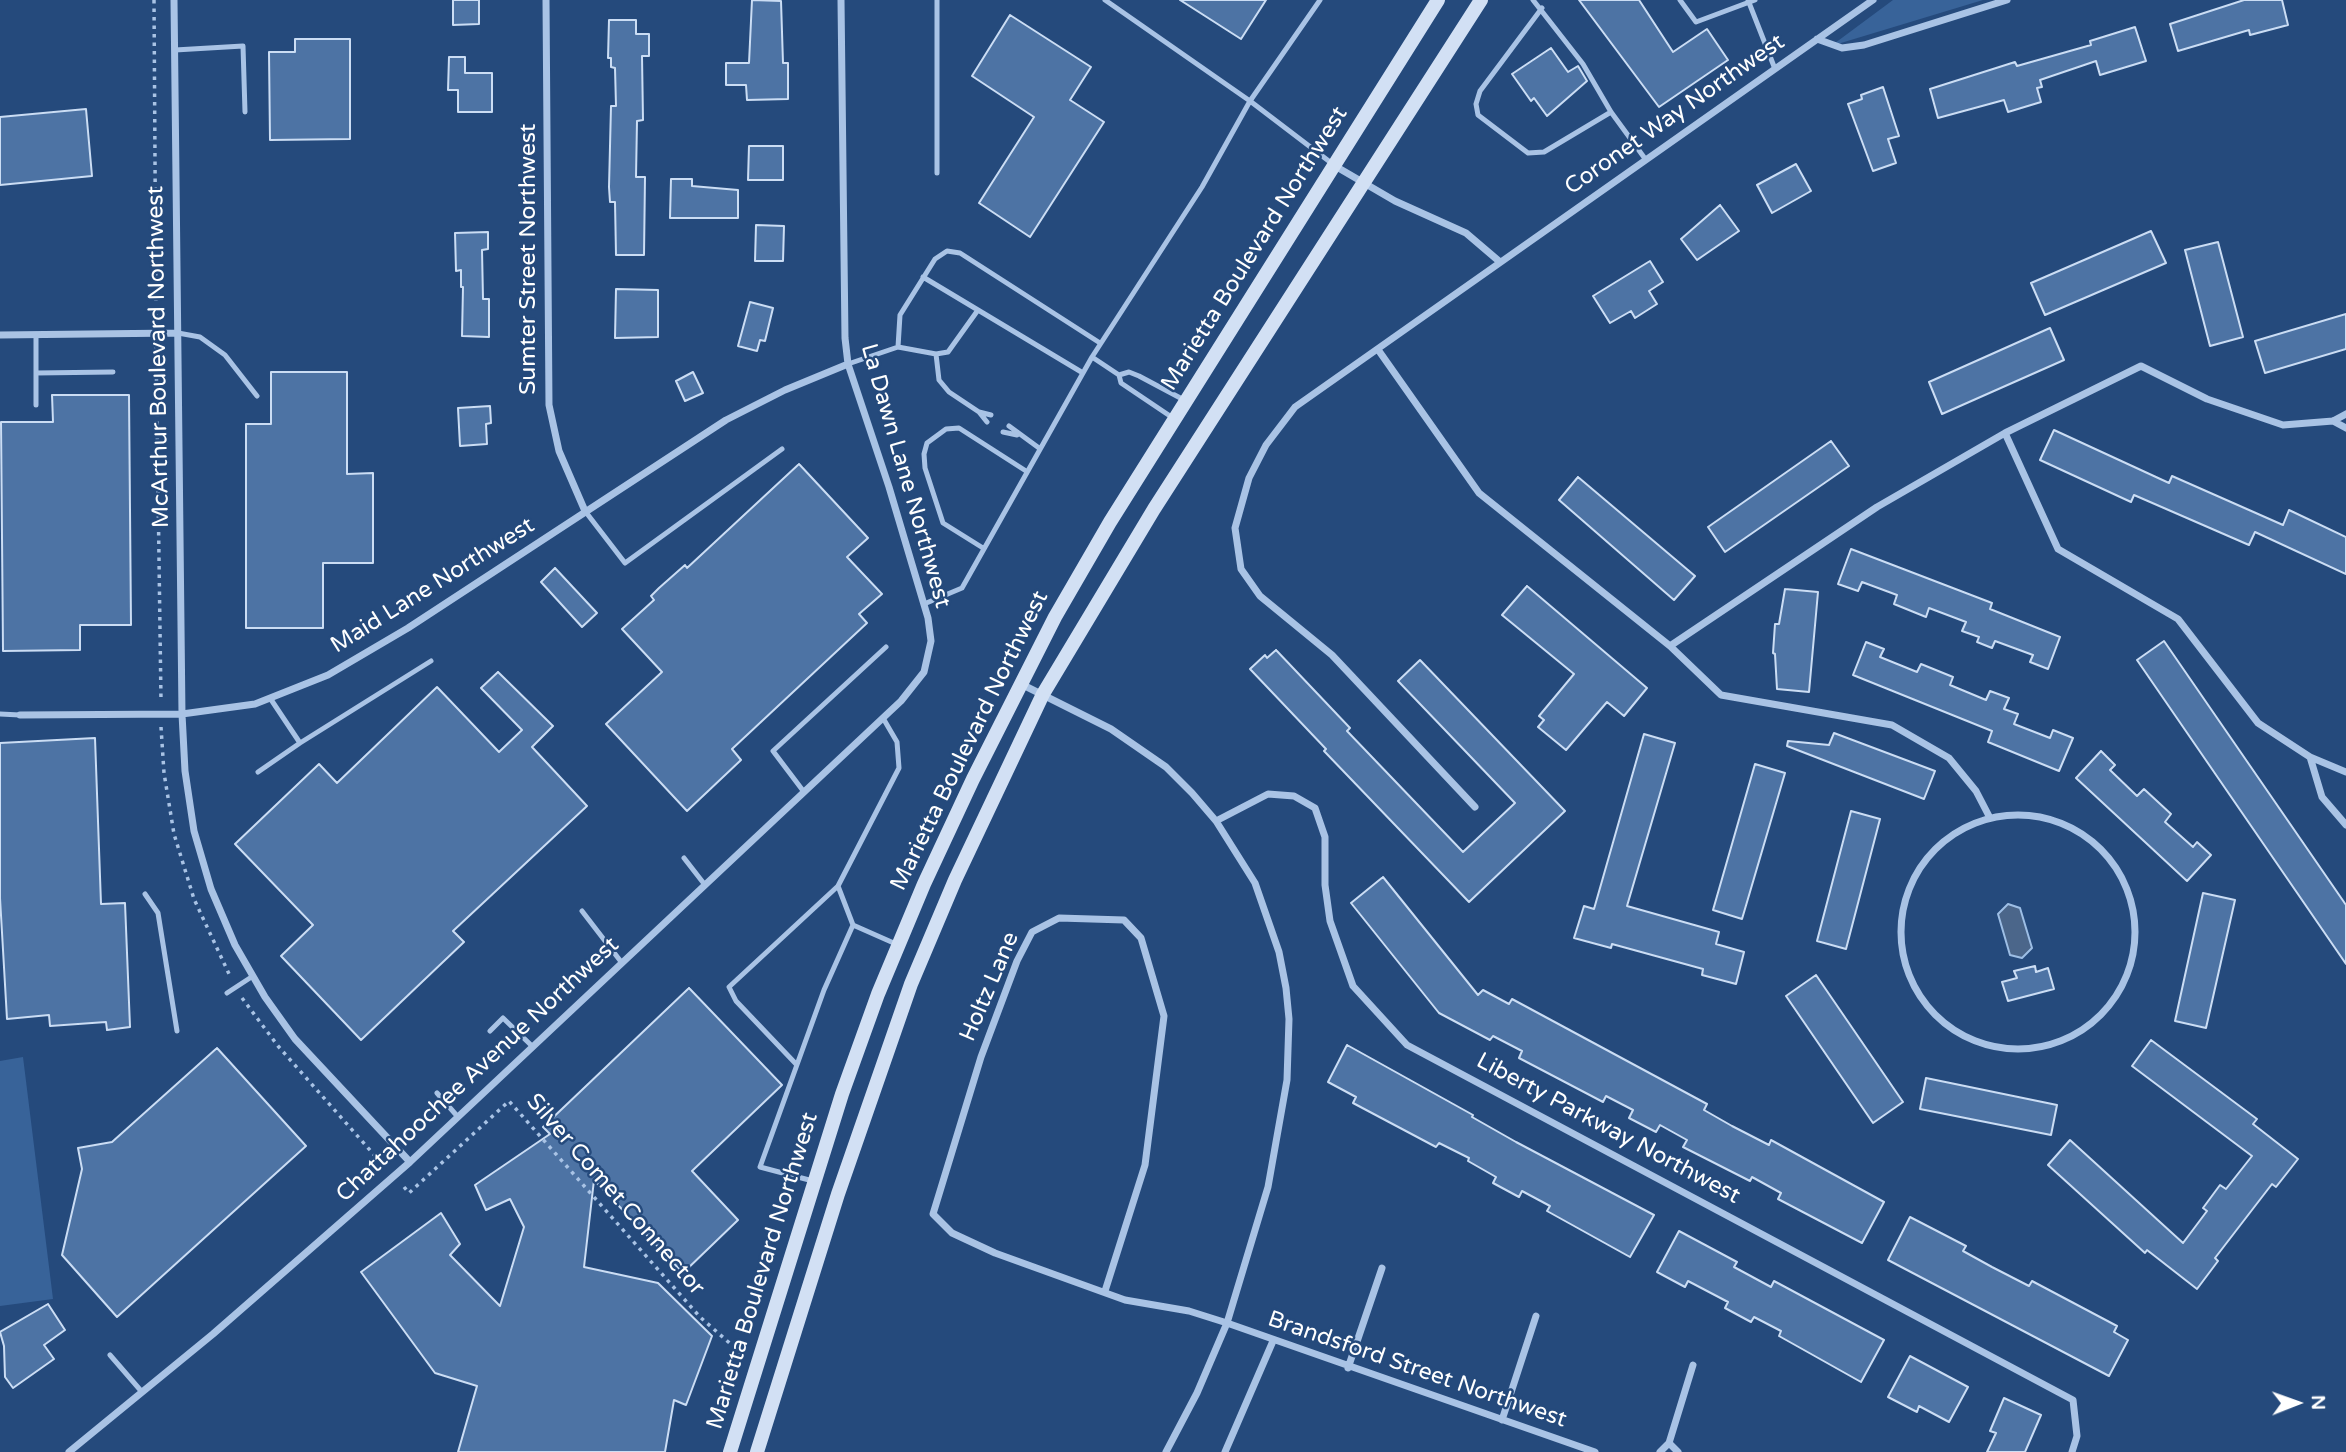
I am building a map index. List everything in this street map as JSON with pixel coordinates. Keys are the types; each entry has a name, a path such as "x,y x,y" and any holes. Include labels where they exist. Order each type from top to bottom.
{"main road":[{"name":"Marietta Boulevard Northwest","path":"730,1452 856,1055 924,884 1019,683 1110,522 1438,0"},
{"path":"757,1452 838,1194 911,984 954,880 1043,694 1154,509 1481,0"}],"street":[{"name":"McArthur Boulevard Northwest","path":"174,0 182,714 185,771 194,831 211,889 235,945 253,976 296,1039 410,1163"},
{"name":"Sumter Street Northwest","path":"546,0 549,405 559,451 585,511"},
{"name":"La Dawn Lane Northwest","path":"841,0 845,338 848,364 890,487 924,604 931,641 924,672 901,701"},
{"name":"Coronet Way Northwest","path":"1475,807 1332,655 1260,596 1241,569 1235,528 1249,478 1266,445 1295,407 1379,351 1500,262 1873,0"},
{"path":"1816,40 1842,48 1864,45 2007,0"},
{"path":"1335,166 1395,201 1466,233 1500,262"},
{"path":"0,335 178,333"},
{"path":"1379,351 1479,493 1671,646 1721,695 1892,725 1949,758 1976,791 1990,818"},
{"name":"Maid Lane Northwest","path":"20,715 182,714 255,704 328,675 408,628 726,420 785,390 848,364"},
{"path":"1671,646 1877,507 2005,433 2141,366 2207,399 2283,425 2333,421 2346,414"},
{"path":"2333,421 2346,428"},
{"path":"2005,433 2058,549 2178,619 2258,723 2310,757 2346,772"},
{"path":"1019,683 1111,729 1142,748 1192,793 1216,821 1255,883 1279,952 1289,1019 1287,1080 1268,1187 1227,1323 1197,1393 1166,1452"},
{"name":"Chattahoochee Avenue Northwest","path":"69,1452 410,1163 901,701"},
{"path":"2310,757 2322,797 2346,825"},
{"name":"Liberty Parkway Northwest","path":"1216,821 1268,793 1294,796 1315,808 1325,837 1325,885 1330,921 1353,986 1407,1045 2073,1400 2077,1436 2072,1452"},
{"path":"2014,814 2037,816 2081,833 2115,866 2127,886 2133,909 2133,956 2115,1000 2081,1032 2038,1049 1993,1048 1952,1030 1920,998 1903,957 1902,911 1919,870 1949,836 1990,818 2014,814"},
{"name":"Holtz Lane","path":"1105,1291 1144,1165 1164,1016 1141,938 1124,919 1059,918 1032,932 1017,961 981,1057 933,1214 952,1233 995,1253 1125,1300 1189,1311 1227,1323"},
{"path":"1348,1368 1382,1268"},
{"path":"1502,1420 1536,1316"},
{"name":"Brandsford Street Northwest","path":"1227,1323 1348,1368 1595,1452"},
{"path":"1225,1452 1273,1341"},
{"path":"1660,1452 1670,1443 1693,1365"},
{"path":"1670,1443 1678,1452"}],"lane":[{"path":"937,0 937,173"},
{"path":"1105,0 1250,101 1335,166"},
{"path":"924,604 962,588 1100,343 1202,187 1250,101 1320,0"},
{"path":"1533,0 1542,8 1583,64 1611,112 1646,160"},
{"path":"1680,0 1696,22 1751,1 1775,69"},
{"path":"1542,8 1480,91 1476,104 1478,115 1528,153 1544,152 1611,112"},
{"path":"175,50 243,46 245,112"},
{"path":"898,347 900,315 923,277 947,251 960,253 1100,343"},
{"path":"923,277 1083,373"},
{"path":"848,364 898,347 936,354 948,352 978,310"},
{"path":"178,333 200,337 225,355 257,396"},
{"path":"36,335 36,405"},
{"path":"936,354 939,380 949,392 979,412 987,422"},
{"path":"1092,357 1119,375 1121,383 1175,420"},
{"path":"36,373 113,372"},
{"path":"1119,375 1129,372 1187,401"},
{"path":"979,412 992,415"},
{"path":"1009,426 1039,448"},
{"path":"983,548 943,523 925,468 923,454 928,443 946,429 959,428 1026,471"},
{"path":"1003,432 1018,435"},
{"path":"585,511 625,563 782,449"},
{"path":"804,792 773,751 886,647"},
{"path":"258,772 431,661"},
{"path":"270,698 300,743"},
{"name":"Maid Lane Northwest","path":"0,714 20,715"},
{"path":"796,1064 736,1002 729,987 838,886 899,768 897,742 883,718"},
{"path":"684,858 705,885"},
{"path":"814,1181 760,1167 796,1064 853,925 838,886"},
{"path":"145,894 158,913 177,1031"},
{"path":"582,911 622,963"},
{"path":"853,925 898,945"},
{"path":"228,993 253,976"},
{"path":"490,1031 503,1018 533,1047"},
{"path":"438,1093 458,1117"},
{"path":"110,1355 142,1392"}],"path":[{"name":"Silver Comet Connector","path":"154,0 156,334 164,773 174,834 194,899 215,949 249,1011 409,1193 509,1101 699,1317 742,1353"}],"shaded area":[{"path":"1893,0 1983,0 1831,46"},
{"path":"2008,904 2020,908 2032,948 2022,958 2010,955 1998,914"},
{"path":"23,1057 53,1299 0,1306 0,1061"}],"building":[{"path":"453,0 479,0 479,24 453,25"},
{"path":"752,0 781,1 783,63 788,63 788,99 747,100 746,85 726,85 726,63 749,63"},
{"path":"1180,0 1266,0 1241,39"},
{"path":"1579,0 1639,0 1673,52 1707,29 1728,60 1659,107"},
{"path":"2244,0 2282,0 2288,25 2250,35 2249,30 2178,51 2170,24"},
{"path":"1010,15 1091,67 1070,100 1104,122 1030,237 979,203 1034,117 972,76"},
{"path":"609,20 636,20 636,34 649,34 649,56 642,56 643,120 637,121 636,177 645,177 644,255 616,255 615,202 610,202 609,187 611,106 616,106 615,68 611,67 611,58 608,58"},
{"path":"2135,27 2146,61 2100,75 2096,61 2040,80 2042,87 2037,88 2041,102 2008,112 2004,100 1938,118 1930,89 2015,62 2017,66 2091,45 2090,41"},
{"path":"295,39 350,39 350,139 270,140 269,52 295,52"},
{"path":"1551,48 1568,72 1578,66 1587,81 1547,116 1534,98 1531,101 1512,74"},
{"path":"449,57 465,57 465,73 492,73 492,112 458,112 458,90 448,90"},
{"path":"1883,87 1899,136 1888,139 1896,163 1873,171 1848,104 1862,99 1861,95"},
{"path":"86,109 92,176 0,185 0,117"},
{"path":"749,146 783,146 783,180 748,180"},
{"path":"1796,164 1811,191 1772,213 1757,185"},
{"path":"671,179 692,179 692,186 738,190 738,218 670,218"},
{"path":"1720,205 1739,231 1697,260 1681,239"},
{"path":"756,225 784,226 783,261 755,261"},
{"path":"2151,231 2166,263 2045,315 2031,283"},
{"path":"488,232 488,249 482,250 483,299 489,299 489,337 462,336 463,287 461,270 456,271 455,233"},
{"path":"2218,242 2243,337 2210,346 2185,250"},
{"path":"1650,261 1663,282 1649,291 1657,304 1635,318 1631,311 1610,323 1593,296"},
{"path":"616,289 658,290 658,337 615,338"},
{"path":"750,302 773,308 765,341 760,340 757,351 738,346"},
{"path":"2346,314 2346,349 2265,373 2255,341"},
{"path":"2050,328 2064,360 1942,414 1929,382"},
{"path":"271,372 347,372 347,474 373,473 373,563 323,563 323,628 246,628 246,424 271,424"},
{"path":"693,372 703,393 685,401 676,381"},
{"path":"52,395 129,395 131,625 80,625 80,650 3,651 1,422 53,422"},
{"path":"490,406 491,423 486,424 487,444 460,446 458,408"},
{"path":"2054,430 2169,483 2172,476 2283,525 2289,510 2346,537 2346,574 2255,532 2249,545 2134,495 2131,502 2040,460"},
{"path":"1831,441 1849,466 1725,552 1708,527"},
{"path":"799,464 868,538 847,557 882,594 859,614 867,623 732,749 741,760 687,811 606,724 662,672 622,629 654,600 651,596 659,588 685,565 687,568"},
{"path":"1578,477 1695,576 1674,600 1559,500"},
{"path":"1851,549 1992,603 1990,609 2060,637 2048,669 2030,662 2033,655 1995,641 1992,648 1977,642 1979,637 1962,631 1966,622 1929,608 1926,617 1894,604 1897,595 1862,582 1858,591 1838,584"},
{"path":"555,568 597,613 582,627 541,582"},
{"path":"1527,586 1647,688 1624,716 1607,702 1566,750 1538,727 1544,720 1539,716 1574,674 1502,615"},
{"path":"1785,589 1818,592 1809,692 1777,689 1773,653 1775,624 1779,624"},
{"path":"2164,641 2346,905 2346,964 2137,660"},
{"path":"1866,642 1884,649 1880,657 1917,672 1921,664 1953,677 1950,685 1986,700 1990,691 2009,698 2004,709 2018,714 2014,724 2050,738 2053,730 2073,738 2059,771 1988,742 1992,731 1853,675"},
{"path":"1276,650 1350,728 1347,731 1463,852 1515,803 1398,681 1420,660 1565,811 1469,902 1324,751 1326,749 1250,669 1265,655 1267,658"},
{"path":"498,672 553,726 532,747 587,806 453,931 464,942 361,1040 281,956 313,925 235,844 319,764 337,783 437,687 499,752 522,730 481,688"},
{"path":"1834,733 1935,771 1924,799 1787,746 1788,741 1829,745"},
{"path":"1644,734 1675,743 1627,906 1719,932 1716,944 1744,952 1736,984 1702,975 1703,969 1612,944 1611,948 1574,938 1584,906 1594,909"},
{"path":"95,738 101,904 125,903 130,1027 107,1030 106,1022 50,1026 49,1015 7,1019 0,898 0,743"},
{"path":"2101,751 2115,765 2110,770 2137,796 2144,789 2171,814 2165,822 2193,847 2197,842 2211,855 2187,881 2076,778"},
{"path":"1755,764 1785,773 1742,919 1713,910"},
{"path":"1851,811 1880,819 1846,949 1817,941"},
{"path":"1383,877 1478,995 1483,990 1509,1004 1512,999 1707,1104 1704,1110 1732,1126 1769,1145 1771,1140 1884,1202 1862,1243 1778,1199 1781,1193 1752,1177 1750,1181 1683,1147 1687,1140 1660,1125 1656,1132 1629,1118 1633,1110 1606,1096 1603,1102 1519,1058 1522,1051 1493,1036 1490,1040 1439,1013 1351,903"},
{"path":"2203,893 2235,900 2206,1028 2175,1021"},
{"path":"2035,966 2036,972 2048,968 2054,989 2008,1001 2002,982 2017,978 2014,971"},
{"path":"1816,975 1903,1102 1873,1123 1786,996"},
{"path":"689,988 782,1085 692,1171 738,1220 683,1273 594,1180 584,1267 658,1283 712,1336 686,1405 674,1400 665,1452 458,1452 477,1386 435,1373 361,1272 441,1213 460,1244 450,1255 500,1306 524,1227 510,1199 486,1210 475,1185 550,1134 543,1127"},
{"path":"2151,1040 2257,1119 2253,1124 2298,1159 2276,1187 2272,1184 2215,1258 2218,1261 2197,1289 2147,1250 2145,1253 2048,1165 2070,1140 2183,1243 2207,1211 2203,1208 2220,1185 2226,1189 2252,1156 2132,1066"},
{"path":"1347,1045 1516,1142 1654,1215 1630,1257 1547,1211 1550,1206 1522,1191 1519,1197 1493,1183 1496,1177 1468,1161 1469,1158 1439,1143 1436,1147 1353,1103 1356,1097 1328,1082"},
{"path":"217,1048 306,1146 117,1317 62,1255 82,1169 78,1148 112,1142"},
{"path":"1926,1078 2057,1105 2051,1135 1920,1109"},
{"path":"1910,1217 1966,1246 1963,1251 1992,1267 2029,1286 2032,1281 2117,1326 2114,1332 2128,1340 2109,1376 1888,1260"},
{"path":"1679,1231 1737,1262 1734,1267 1771,1287 1774,1281 1884,1340 1861,1382 1779,1336 1781,1331 1754,1317 1751,1322 1725,1308 1728,1302 1688,1281 1685,1287 1657,1272"},
{"path":"48,1304 65,1330 44,1345 54,1359 13,1388 5,1377 4,1346 0,1332"},
{"path":"1910,1356 1968,1387 1949,1422 1919,1406 1917,1412 1888,1397"},
{"path":"2004,1398 2041,1415 2025,1452 1987,1452 1996,1433 1990,1431"}]}
